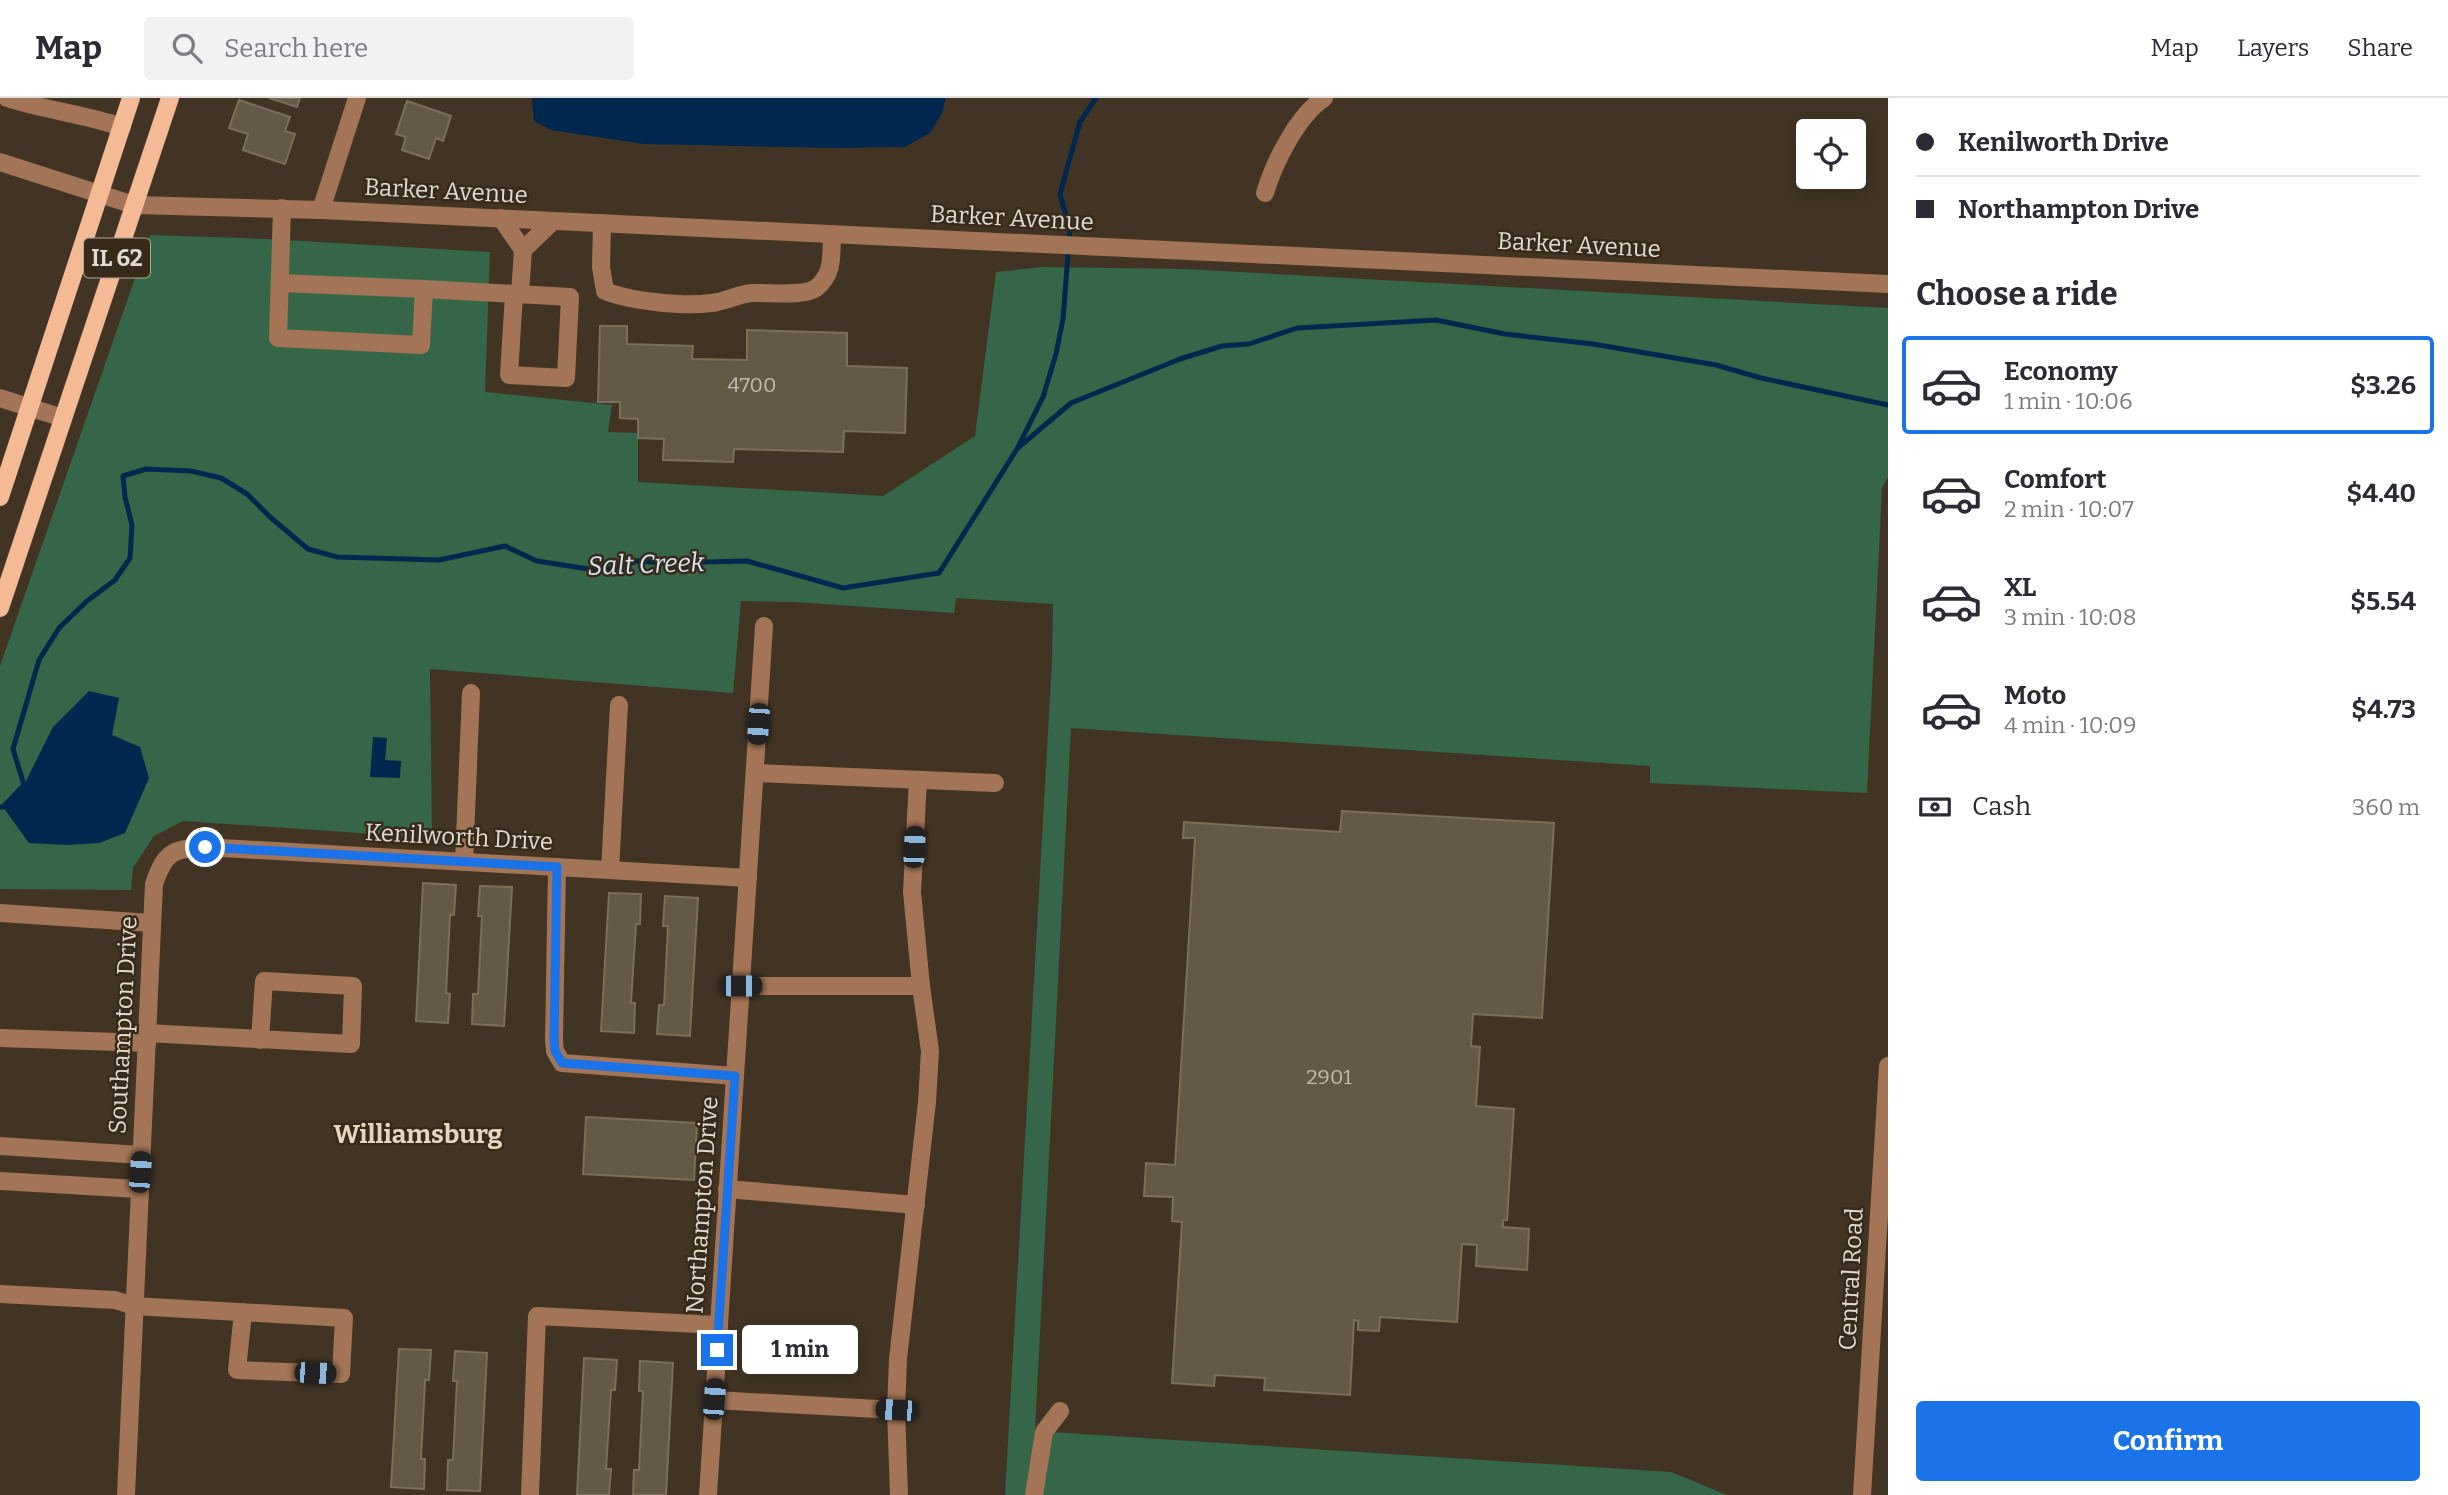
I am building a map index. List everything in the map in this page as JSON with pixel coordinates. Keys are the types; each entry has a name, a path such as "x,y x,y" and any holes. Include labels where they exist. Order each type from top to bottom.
{"main road":[{"name":"IL 62","path":"0,497 131,98"},
{"name":"IL 62","path":"0,608 170,98"}],"street":[{"path":"6,98 33,102 122,127"},
{"path":"321,210 357,98"},
{"path":"1265,193 1270,174 1288,139 1324,98"},
{"name":"Barker Avenue","path":"0,162 135,205 282,208 1888,284"},
{"path":"282,208 278,338 421,345 424,289"},
{"path":"502,218 523,250"},
{"path":"280,283 424,289 517,294 570,297 566,378 509,375 517,294 523,250 553,221"},
{"path":"602,223 601,267 605,291 622,298 661,302 711,303 748,293 798,293 814,290 830,273 832,234"},
{"path":"0,398 64,418"},
{"name":"Northampton Drive","path":"708,1495 764,626"},
{"path":"464,862 471,693"},
{"path":"610,870 619,705"},
{"path":"755,773 996,783"},
{"path":"899,1495 896,1410 898,1359 927,1102 930,1051 912,892 918,780"},
{"name":"Kenilworth Drive","path":"168,854 186,848 205,847 748,878"},
{"name":"Southampton Drive","path":"126,1495 154,884 161,864 168,854"},
{"path":"557,867 554,1040 555,1051 562,1063 735,1076"},
{"path":"0,913 152,923"},
{"path":"0,1038 147,1038 351,1044 353,986 264,981 260,1040"},
{"path":"741,986 921,986"},
{"name":"Central Road","path":"1862,1495 1888,1066"},
{"path":"0,1146 141,1155"},
{"path":"0,1181 138,1189"},
{"path":"727,1189 916,1205"},
{"path":"0,1294 115,1300 134,1306 243,1312 344,1318 341,1374 237,1370 243,1312"},
{"path":"530,1495 537,1316 719,1325"},
{"path":"714,1399 896,1410"},
{"path":"1034,1495 1044,1432 1060,1411"}],"green space":[{"path":"150,235 490,252 485,392 612,405 608,432 638,433 638,482 883,496 975,436 996,272 1043,267 1185,269 1888,308 1888,477 1882,488 1867,793 1650,783 1650,766 1071,728 1035,1431 1671,1472 1727,1495 1005,1495 1053,604 956,598 954,613 741,601 733,693 430,669 432,838 183,821 154,836 133,868 131,890 0,889 0,666"}],"water":[{"path":"532,98 946,98 942,113 930,133 905,147 832,148 644,144 551,130 534,121"},
{"path":"89,691 119,698 112,735 140,747 149,778 125,833 99,843 29,843 3,807 24,785 53,727"},
{"path":"373,737 387,738 385,760 401,761 400,778 370,777"}],"building":[{"path":"269,98 300,98 297,107"},
{"path":"239,100 290,117 285,131 295,134 285,164 243,150 248,134 229,128"},
{"path":"407,101 451,116 443,141 436,138 429,159 402,150 406,137 396,134"},
{"path":"600,326 627,326 627,344 693,346 692,359 747,360 747,330 847,333 847,366 907,368 905,433 844,431 843,452 734,449 733,462 663,460 664,439 638,438 638,419 620,418 620,402 598,402"},
{"path":"1342,811 1554,823 1542,1018 1473,1014 1471,1046 1480,1047 1476,1106 1514,1109 1507,1220 1503,1220 1503,1227 1529,1229 1527,1270 1476,1266 1477,1245 1462,1244 1457,1322 1380,1317 1379,1331 1358,1330 1358,1321 1354,1320 1350,1395 1264,1390 1265,1378 1215,1375 1214,1386 1172,1383 1182,1222 1172,1221 1173,1197 1144,1196 1146,1163 1175,1165 1195,838 1183,838 1184,822 1340,832"},
{"path":"423,883 456,885 454,915 450,915 446,993 450,994 448,1023 416,1021"},
{"path":"480,886 512,887 504,1026 472,1024 473,994 478,994 482,916 478,916"},
{"path":"609,893 641,894 640,924 636,924 631,1003 635,1003 634,1033 601,1031"},
{"path":"665,896 698,898 690,1036 657,1034 659,1005 664,1005 668,926 663,926"},
{"path":"586,1117 697,1123 694,1180 583,1174"},
{"path":"399,1349 431,1350 429,1380 425,1380 421,1459 425,1459 424,1489 391,1487"},
{"path":"455,1351 487,1353 480,1491 447,1490 448,1460 453,1460 457,1381 453,1381"},
{"path":"584,1358 617,1360 615,1390 611,1390 606,1469 611,1469 609,1495 577,1495"},
{"path":"640,1361 673,1363 666,1495 633,1495 634,1470 639,1470 643,1391 639,1391"}],"waterway":[{"name":"Salt Creek","path":"0,807 24,785 13,749 39,660 59,628 87,601 115,580 130,558 132,525 123,476 146,469 191,471 221,478 247,494 308,549 337,557 439,560 505,546 537,561 602,571 638,561 747,561 843,588 939,573 1017,449 1043,397 1063,319 1070,229 1060,194 1080,122 1096,98"},
{"path":"1019,447 1071,403 1180,359 1222,346 1249,344 1297,328 1436,320 1505,334 1593,344 1716,365 1761,378 1888,405"}],"district":[{"name":"Williamsburg","path":"418,1134"}],"route":[{"path":"205,847 557,867 554,1040 555,1051 562,1063 735,1076 717,1350"}]}
